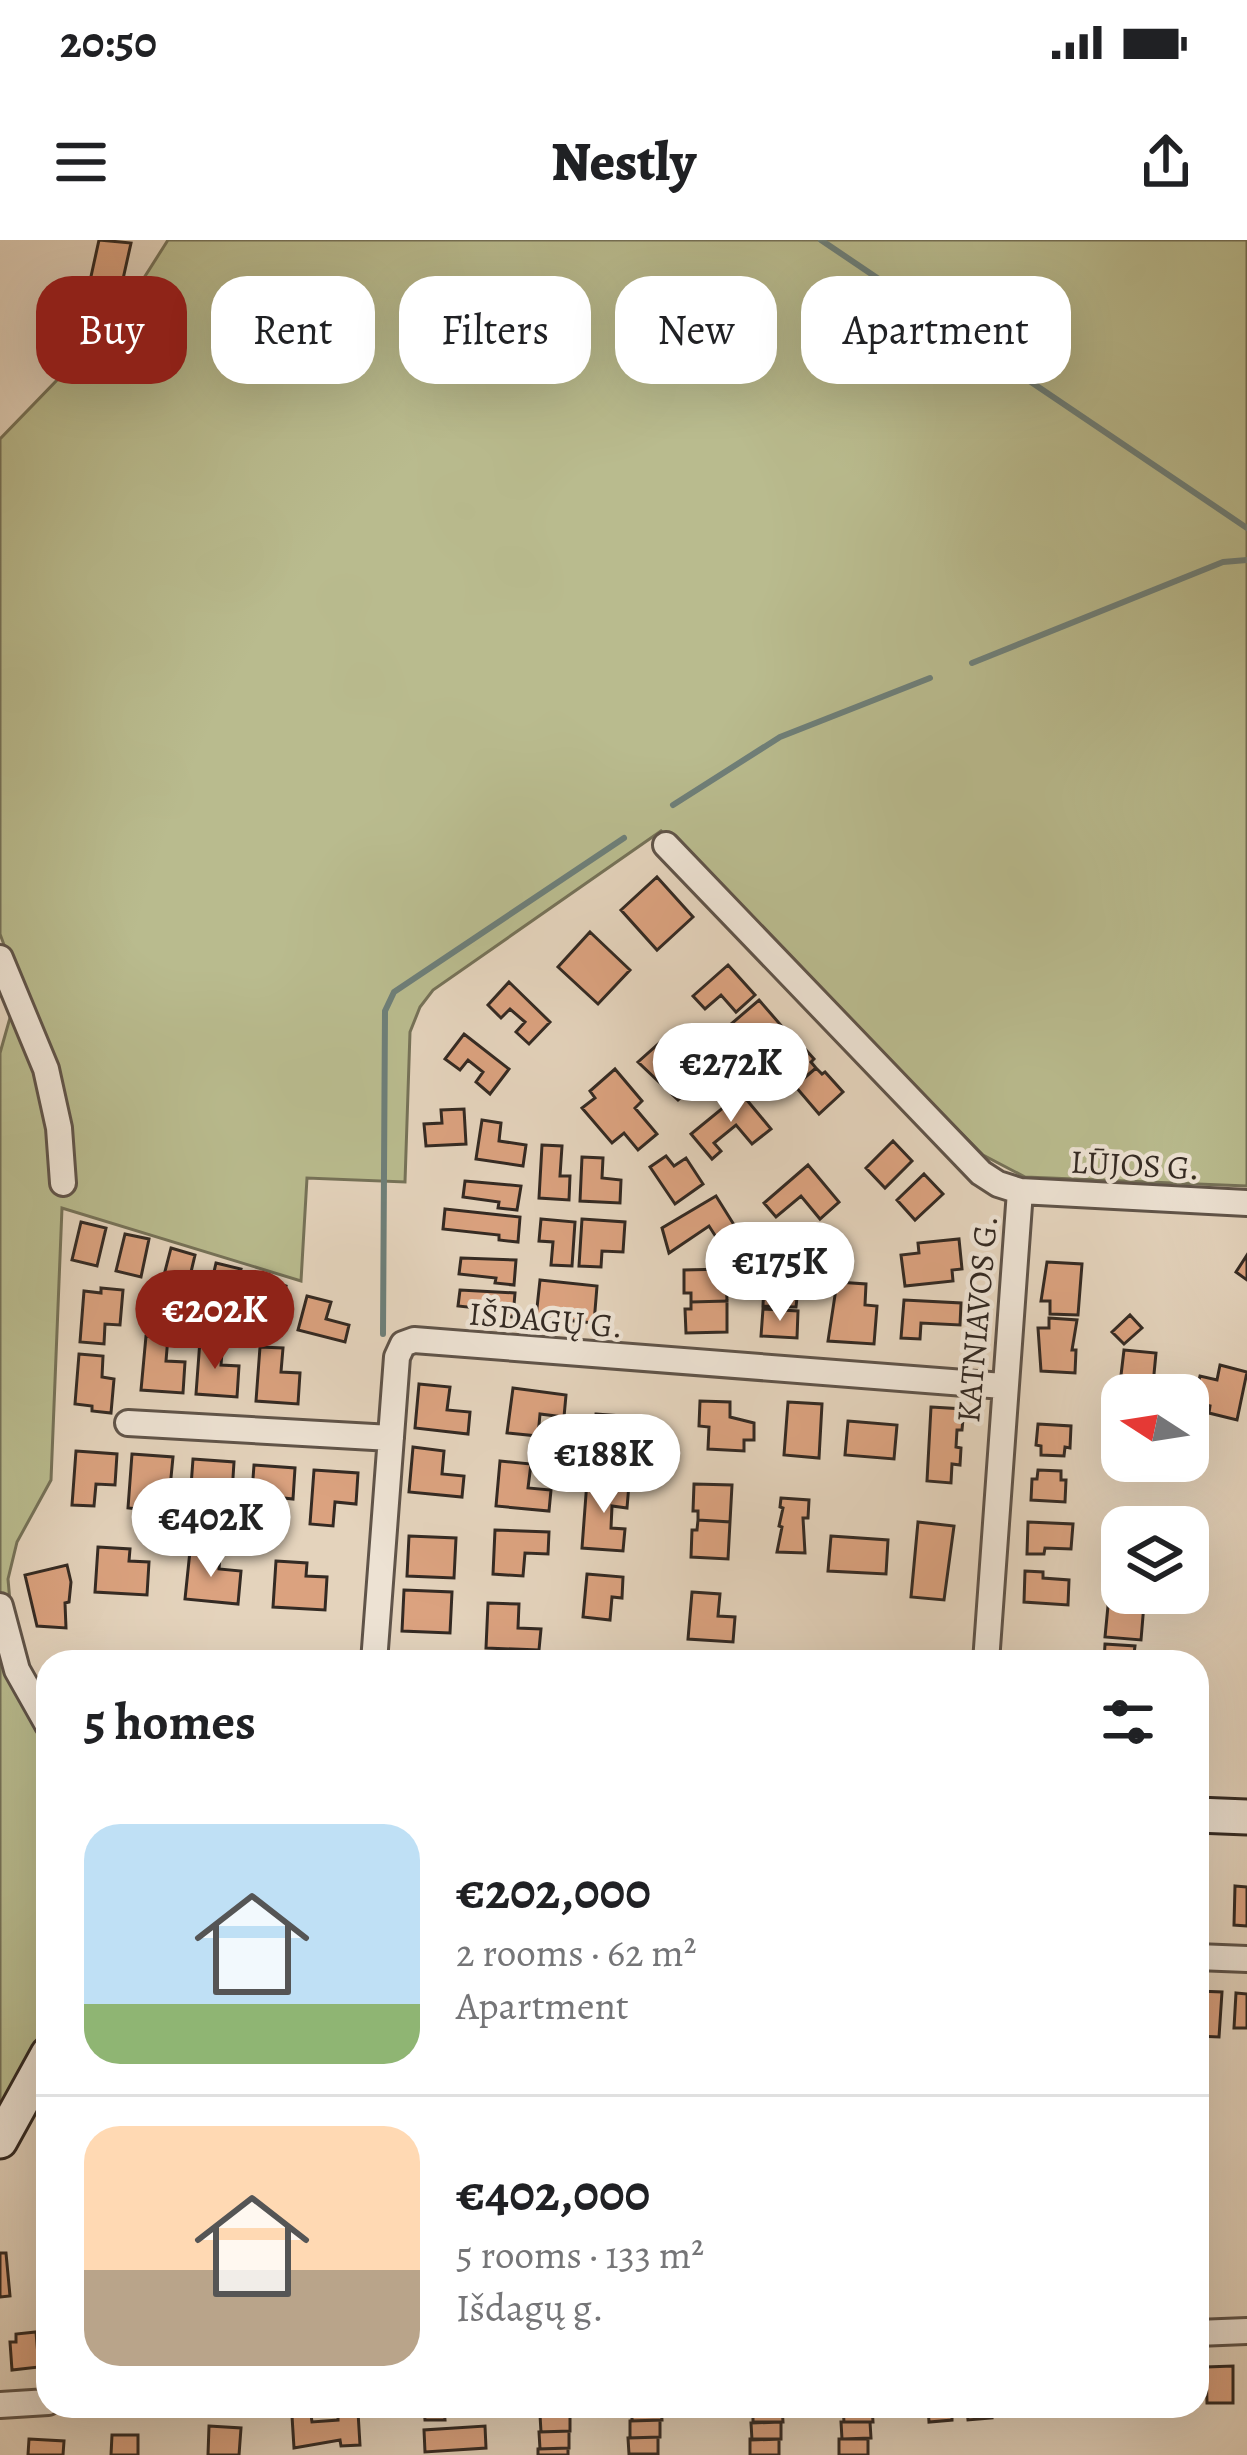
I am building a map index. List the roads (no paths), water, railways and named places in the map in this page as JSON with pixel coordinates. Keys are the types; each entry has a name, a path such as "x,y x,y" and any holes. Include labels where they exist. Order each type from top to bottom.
{"main road":[{"path":"1209,1815 1247,1817"},
{"path":"0,2141 36,2076"}],"street":[{"name":"KATNIAVOS G.","path":"666,845 981,1173 1020,1190 987,1650"},
{"path":"0,958 46,1069 59,1128 63,1183"},
{"name":"LŪJOS G.","path":"1020,1190 1247,1203"},
{"name":"IŠDAGŲ G.","path":"375,1650 397,1358 403,1344 414,1340 1003,1386"},
{"path":"128,1423 391,1438"},
{"path":"0,1606 16,1670 36,1704"},
{"path":"1209,1958 1247,1960"},
{"path":"1209,2333 1247,2331"},
{"path":"0,2405 36,2403"}],"waterway":[{"path":"821,240 1247,528"},
{"path":"972,663 1223,562 1247,560"},
{"path":"673,805 780,737 930,678"},
{"path":"383,1334 385,1011 394,992 624,838"}]}
